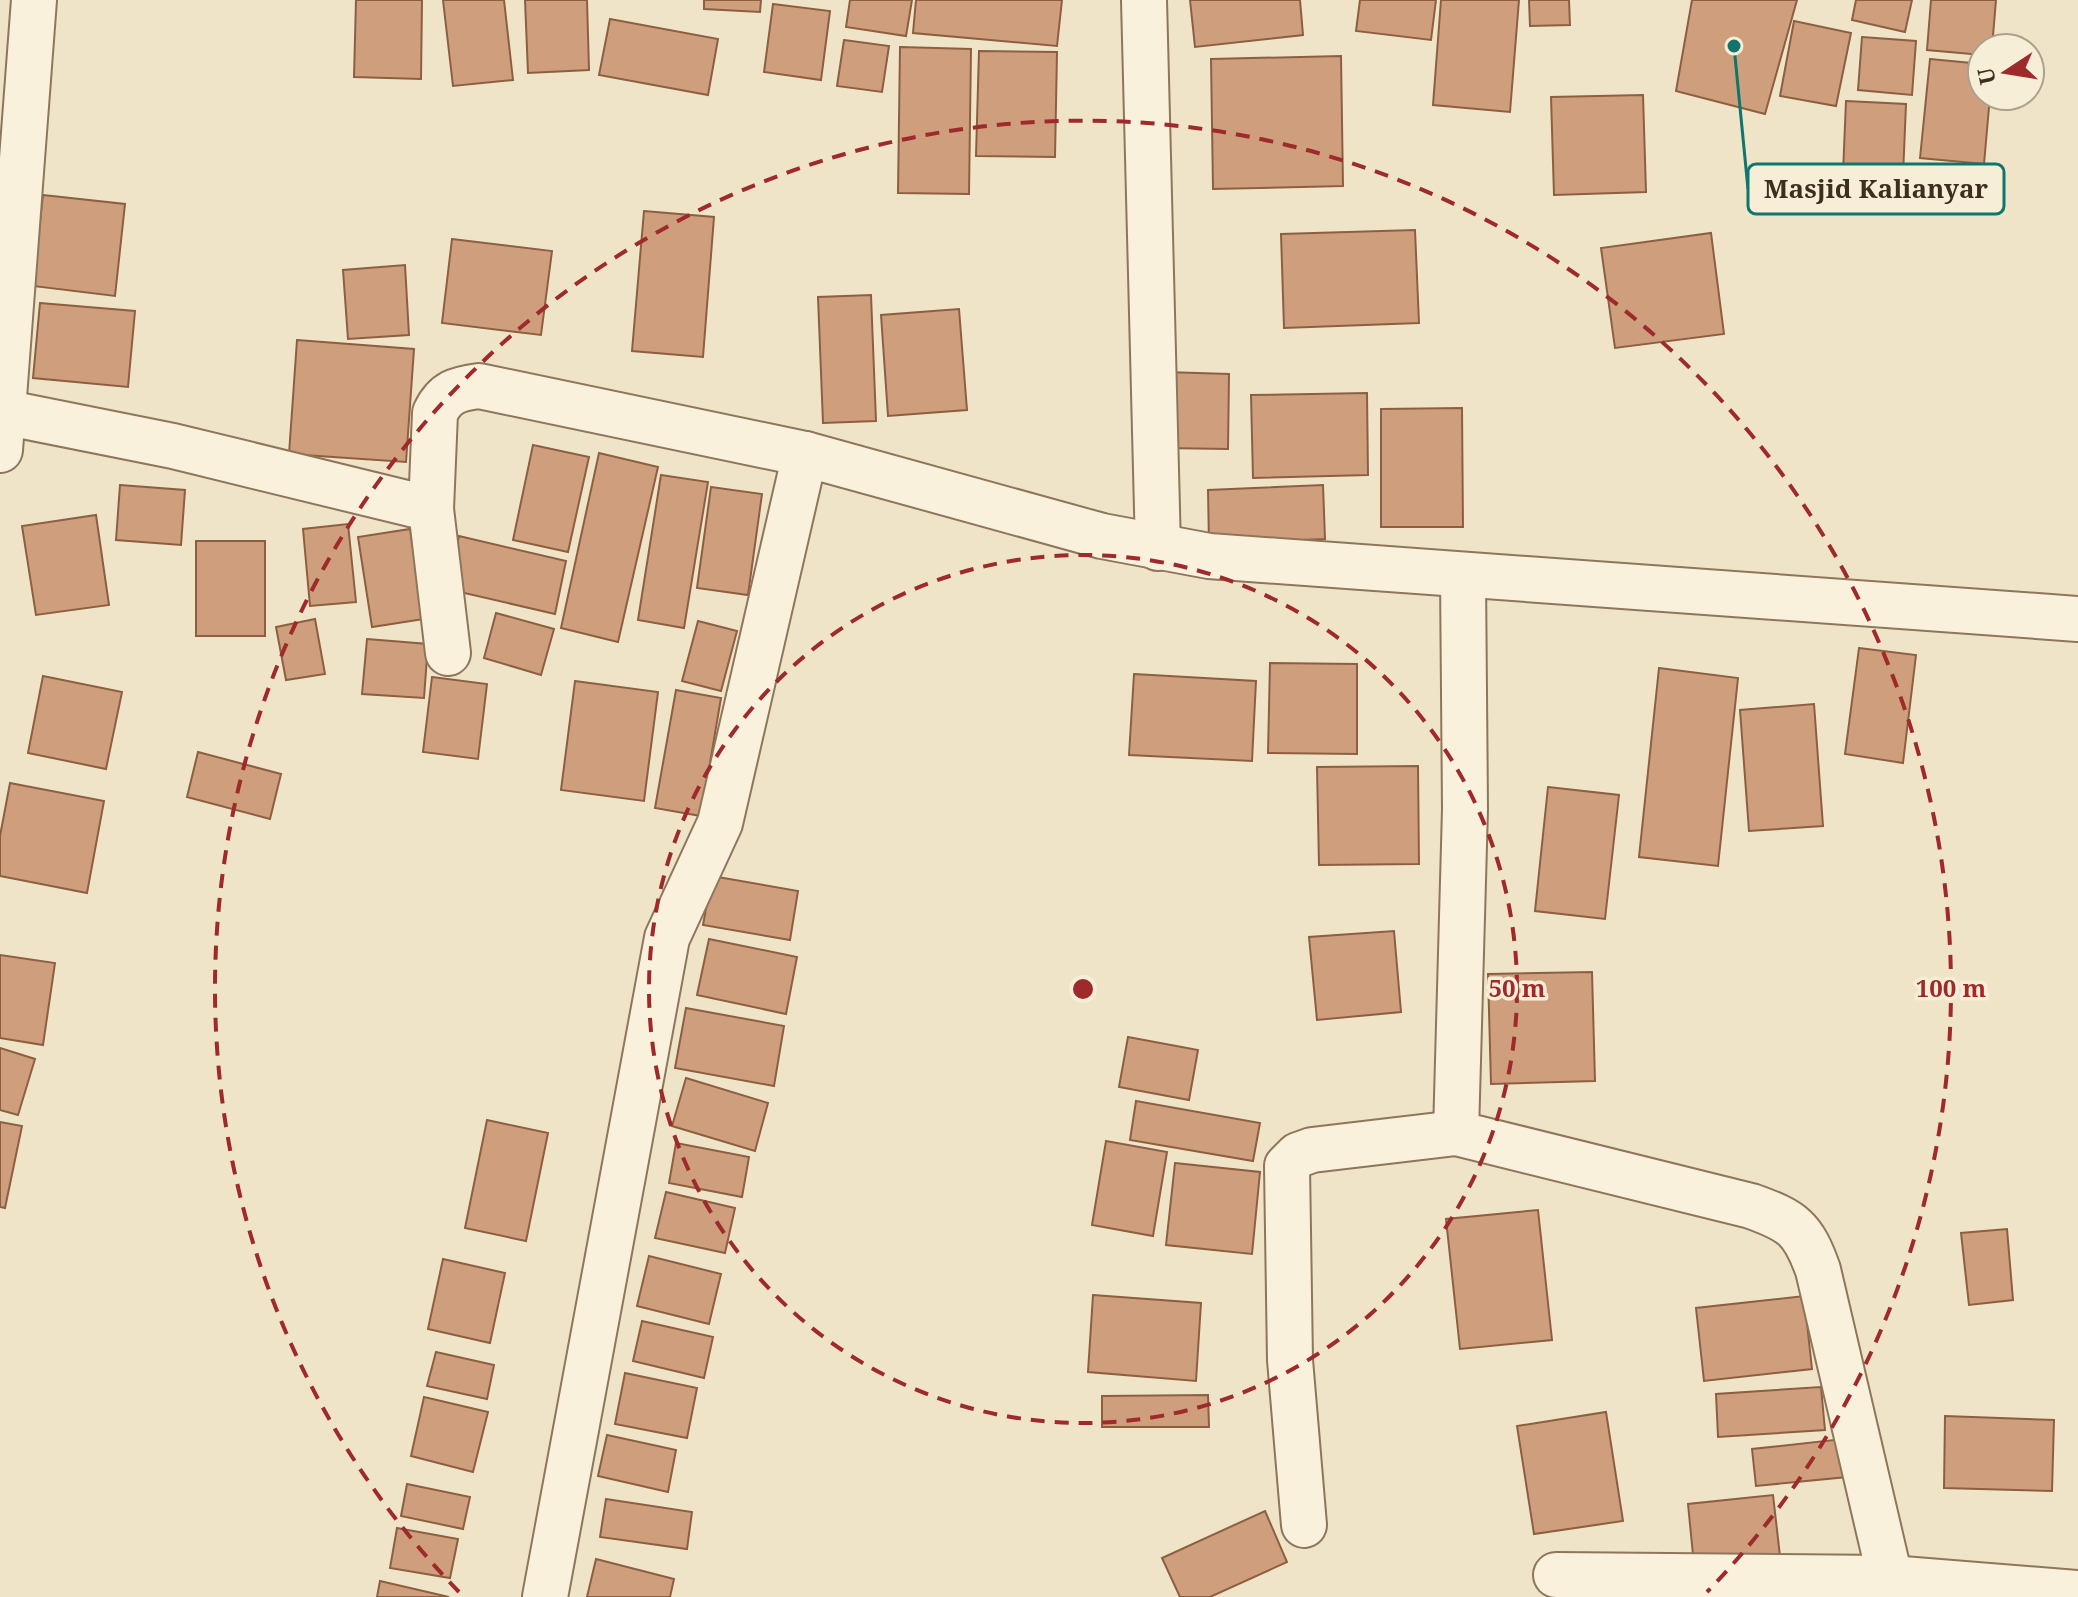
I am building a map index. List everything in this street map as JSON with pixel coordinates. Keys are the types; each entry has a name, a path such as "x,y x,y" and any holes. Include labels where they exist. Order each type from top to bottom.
{"street":[{"path":"34,0 2,431 173,446 431,509"},
{"path":"1144,0 1158,548"},
{"path":"448,653 431,509 435,413 441,400 455,389 479,386 805,454 1158,548 1209,556 1463,577 2078,619"},
{"path":"545,1597 667,938 720,823 805,454"},
{"path":"1456,1133 1465,809 1463,577"},
{"path":"1304,1525 1290,1360 1284,1182 1287,1166 1298,1155 1312,1150 1456,1133 1751,1206 1782,1217 1798,1228 1808,1243 1818,1270 1890,1578"},
{"path":"1556,1575 1890,1578 2078,1593"}],"building":[{"path":"356,0 422,0 421,79 354,77"},
{"path":"443,0 504,0 513,80 453,86"},
{"path":"525,0 587,0 589,70 528,73"},
{"path":"704,0 761,0 760,12 704,9"},
{"path":"850,0 912,0 906,36 846,27"},
{"path":"916,0 1062,0 1057,46 913,33"},
{"path":"1190,0 1300,0 1303,35 1195,47"},
{"path":"1360,0 1436,0 1431,40 1356,31"},
{"path":"1441,0 1519,0 1510,112 1433,105"},
{"path":"1529,0 1569,0 1570,25 1530,26"},
{"path":"1692,0 1797,0 1765,114 1676,91"},
{"path":"1856,0 1912,0 1905,32 1852,20"},
{"path":"1931,0 1996,0 1993,32 1966,32 1966,54 1927,50"},
{"path":"773,4 830,11 821,80 764,72"},
{"path":"610,19 718,39 708,95 599,75"},
{"path":"1794,21 1851,33 1836,106 1780,96"},
{"path":"1862,37 1916,41 1912,95 1858,90"},
{"path":"844,40 889,46 882,92 837,86"},
{"path":"900,47 971,49 969,194 898,193"},
{"path":"979,51 1057,52 1055,157 976,156"},
{"path":"1341,56 1343,186 1213,189 1211,59"},
{"path":"1930,59 1966,62 1966,112 1989,112 1984,164 1920,158"},
{"path":"1643,95 1646,192 1554,195 1551,97"},
{"path":"1846,101 1906,104 1903,176 1843,173"},
{"path":"43,195 125,204 115,296 33,286"},
{"path":"644,211 714,217 703,357 632,351"},
{"path":"1415,230 1419,323 1284,328 1281,234"},
{"path":"1711,233 1724,334 1615,348 1601,248"},
{"path":"452,239 552,251 541,335 442,323"},
{"path":"405,265 409,335 348,339 343,270"},
{"path":"871,295 876,421 823,423 818,297"},
{"path":"40,303 135,311 128,387 33,378"},
{"path":"959,309 967,410 888,416 881,315"},
{"path":"297,340 414,349 406,462 289,454"},
{"path":"1165,372 1229,374 1228,449 1163,448"},
{"path":"1367,393 1368,475 1253,478 1251,395"},
{"path":"1462,408 1463,527 1381,527 1381,409"},
{"path":"533,445 589,457 568,552 513,540"},
{"path":"599,453 658,467 618,642 561,628"},
{"path":"661,475 708,482 684,628 638,620"},
{"path":"120,485 185,490 181,545 116,540"},
{"path":"1323,485 1325,539 1209,544 1208,490"},
{"path":"711,487 762,494 748,595 697,588"},
{"path":"96,515 109,605 36,615 22,526"},
{"path":"348,524 356,602 310,606 303,529"},
{"path":"410,529 424,619 372,627 358,537"},
{"path":"459,536 566,561 555,614 447,589"},
{"path":"196,541 265,541 265,636 196,636"},
{"path":"496,613 554,629 541,675 484,658"},
{"path":"315,619 325,674 286,680 276,627"},
{"path":"698,621 737,631 721,691 682,681"},
{"path":"367,639 428,644 424,698 362,694"},
{"path":"1859,648 1916,655 1903,763 1845,754"},
{"path":"1270,663 1357,664 1357,754 1268,753"},
{"path":"1659,668 1738,678 1718,866 1639,857"},
{"path":"1134,674 1256,681 1252,761 1129,755"},
{"path":"43,676 122,692 106,769 28,753"},
{"path":"432,677 487,684 478,759 423,752"},
{"path":"575,681 658,692 644,801 561,790"},
{"path":"676,690 721,698 701,816 655,808"},
{"path":"1814,704 1823,826 1749,831 1740,710"},
{"path":"198,752 281,774 270,819 187,797"},
{"path":"1418,766 1419,864 1319,865 1317,767"},
{"path":"10,783 104,801 87,893 0,876 0,836"},
{"path":"1548,787 1619,795 1605,919 1535,911"},
{"path":"712,876 798,891 790,940 703,925"},
{"path":"1394,931 1401,1012 1317,1020 1309,937"},
{"path":"709,939 797,957 786,1014 697,995"},
{"path":"0,955 55,963 43,1045 0,1038"},
{"path":"1592,972 1595,1081 1491,1084 1488,974"},
{"path":"686,1008 784,1026 774,1086 675,1068"},
{"path":"1128,1037 1198,1050 1189,1100 1119,1087"},
{"path":"0,1048 35,1059 18,1115 0,1110"},
{"path":"686,1078 768,1103 755,1151 672,1126"},
{"path":"1136,1101 1260,1123 1253,1161 1130,1140"},
{"path":"487,1120 548,1133 526,1241 465,1228"},
{"path":"0,1122 22,1126 5,1208 0,1207"},
{"path":"1106,1141 1167,1152 1153,1236 1092,1225"},
{"path":"676,1143 749,1157 742,1197 669,1183"},
{"path":"1175,1163 1260,1172 1252,1254 1166,1245"},
{"path":"666,1192 735,1208 725,1253 655,1238"},
{"path":"1538,1210 1552,1340 1460,1349 1446,1219"},
{"path":"2007,1229 2013,1300 1969,1305 1961,1233"},
{"path":"649,1256 721,1274 709,1324 637,1306"},
{"path":"443,1259 505,1273 490,1343 428,1329"},
{"path":"1093,1295 1201,1303 1196,1381 1088,1372"},
{"path":"1804,1296 1812,1369 1704,1381 1696,1308"},
{"path":"642,1321 713,1337 704,1378 633,1361"},
{"path":"436,1352 494,1365 487,1399 427,1386"},
{"path":"625,1373 697,1388 687,1438 615,1424"},
{"path":"1821,1387 1825,1430 1718,1437 1716,1394"},
{"path":"1208,1395 1209,1427 1102,1427 1102,1396"},
{"path":"424,1397 488,1412 473,1472 411,1456"},
{"path":"1606,1412 1623,1521 1534,1534 1517,1426"},
{"path":"1945,1416 2054,1420 2052,1491 1944,1488"},
{"path":"607,1435 676,1450 668,1492 598,1476"},
{"path":"1843,1439 1847,1477 1756,1486 1752,1449"},
{"path":"407,1484 470,1497 463,1529 401,1516"},
{"path":"1773,1495 1780,1556 1694,1565 1688,1504"},
{"path":"606,1499 692,1512 687,1549 600,1537"},
{"path":"1265,1511 1287,1562 1210,1597 1180,1597 1162,1558"},
{"path":"397,1528 458,1539 450,1578 390,1568"},
{"path":"596,1559 674,1579 670,1597 587,1597"},
{"path":"380,1581 449,1597 377,1597"}],"place":[{"name":"Masjid Kalianyar","path":"1734,46"}]}
